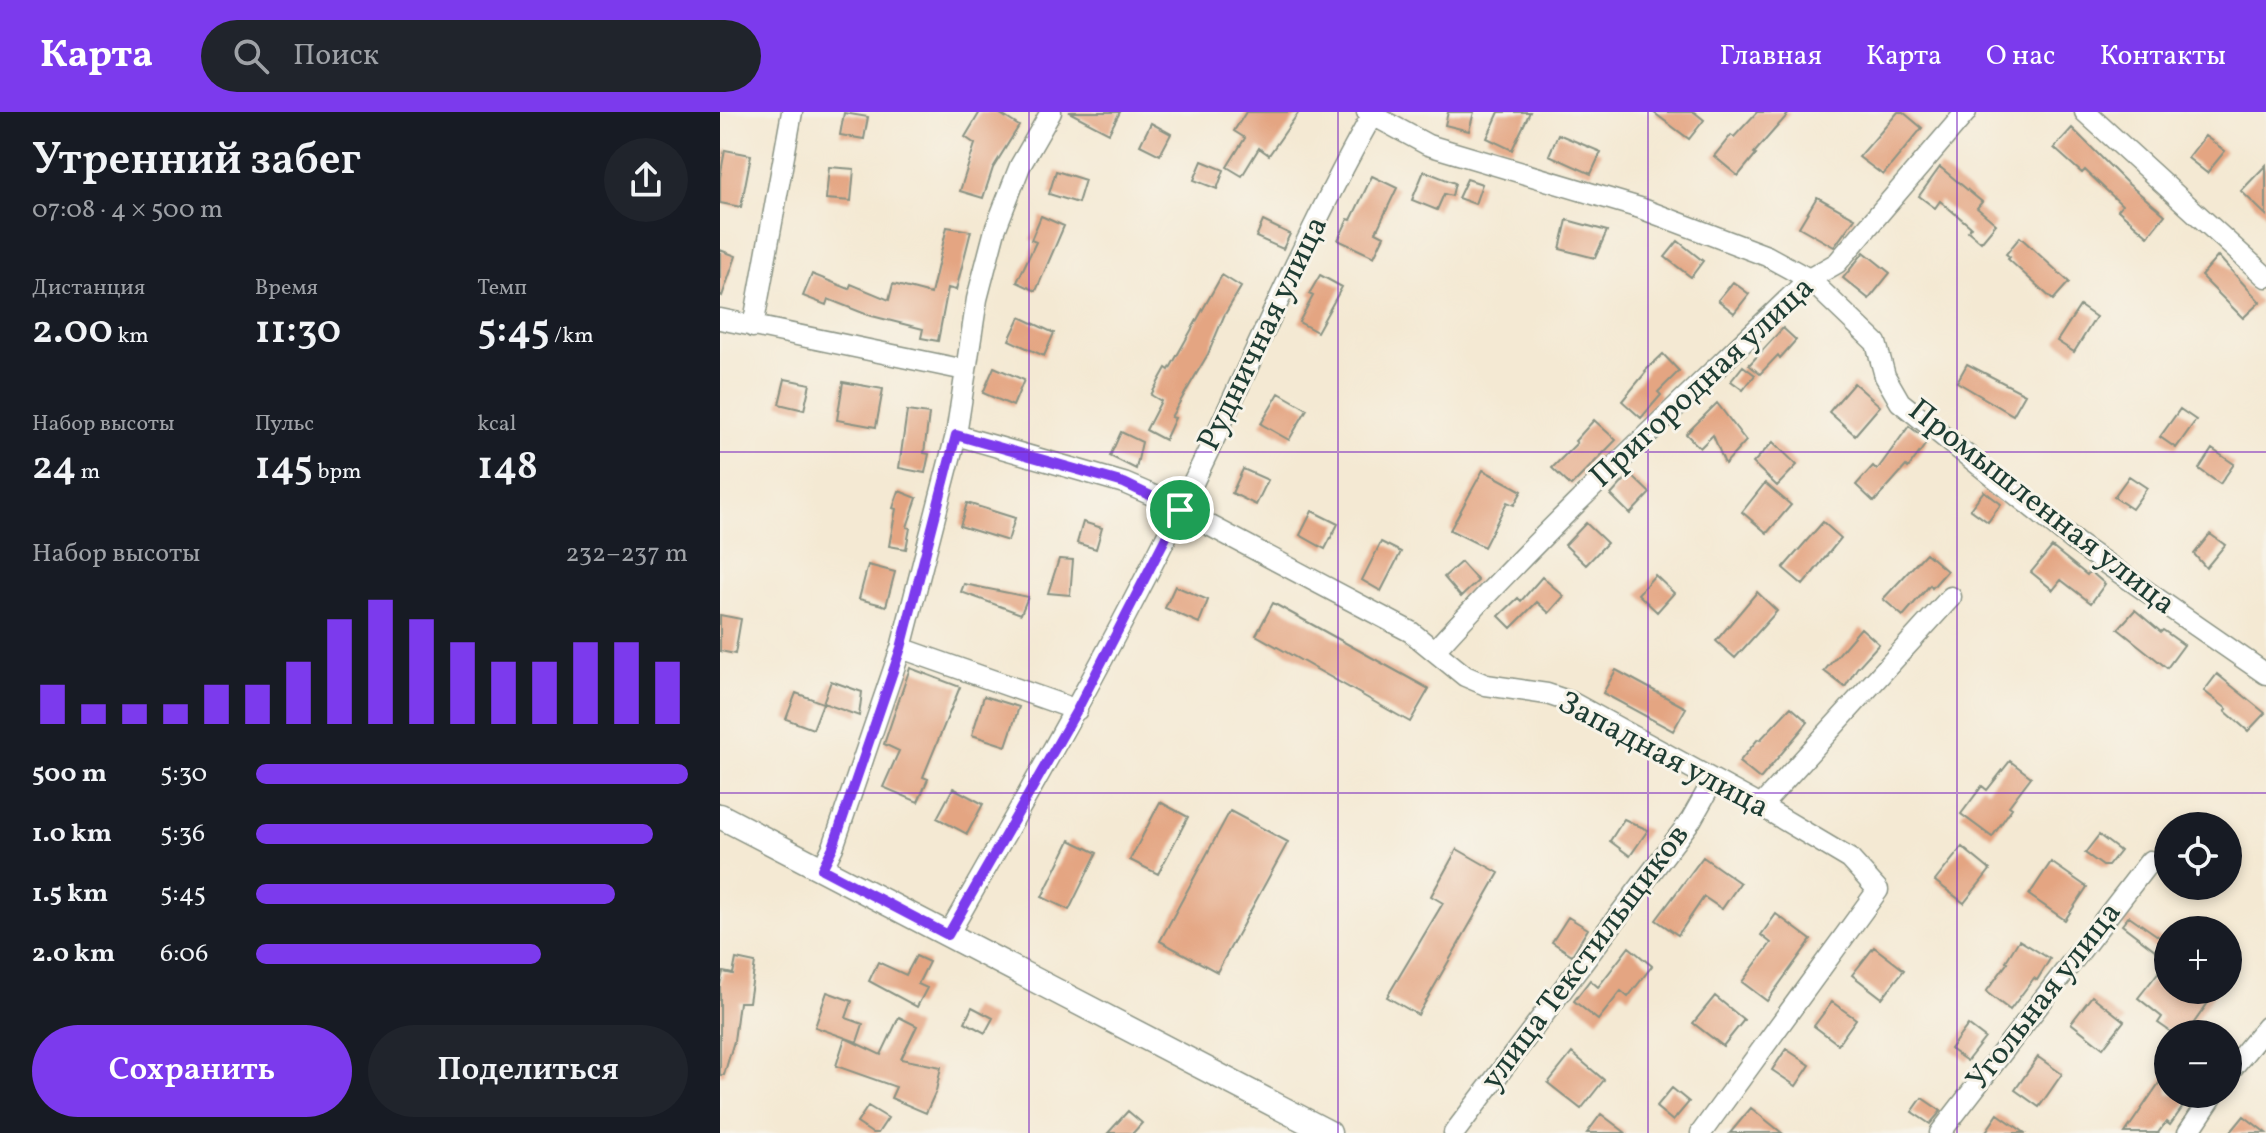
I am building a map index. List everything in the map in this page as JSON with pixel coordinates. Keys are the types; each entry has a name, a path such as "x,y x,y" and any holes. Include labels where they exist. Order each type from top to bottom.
{"street":[{"path":"753,327 792,112"},
{"path":"822,869 833,847 901,648 956,435 977,299 995,230 1020,166 1051,112"},
{"name":"Пригородная улица","path":"1435,650 1504,574 1809,279 1837,263 1966,112"},
{"path":"2085,112 2266,277"},
{"name":"Промышленная улица","path":"1371,113 1428,145 1640,208 1767,256 1809,279 1876,343 1885,376 1900,402 2078,544 2266,674"},
{"name":"Рудничная улица","path":"948,935 1077,710 1180,510 1371,113"},
{"path":"720,319 965,370"},
{"name":"Западная улица","path":"956,435 1124,483 1411,632 1465,676 1486,685 1547,694 1571,702 1761,806 1850,859 1878,890 1701,1133"},
{"path":"1761,806 1951,597"},
{"path":"901,648 1077,710"},
{"name":"улица Текстильщиков","path":"1454,1133 1691,820 1713,781"},
{"path":"720,816 1329,1133"},
{"name":"Угольная улица","path":"1940,1133 2150,861"},
{"path":"2242,1056 2266,1027"},
{"path":"2188,1133 2205,1108"}],"building":[{"path":"980,112 997,112 1019,126 993,168 983,198 960,191 975,144 965,137"},
{"path":"1069,112 1120,112 1109,133"},
{"path":"1246,112 1299,112 1269,155 1259,148 1242,176 1227,167 1245,138 1234,131"},
{"path":"1448,112 1474,112 1469,131 1445,125"},
{"path":"1499,112 1530,112 1512,150 1487,138"},
{"path":"1653,112 1694,112 1704,120 1689,139"},
{"path":"1757,112 1790,112 1738,176 1714,156 1731,135 1734,137"},
{"path":"1898,112 1903,112 1922,128 1883,175 1859,157"},
{"path":"844,113 868,117 864,139 840,135"},
{"path":"1151,123 1171,134 1160,155 1140,145"},
{"path":"2072,128 2126,182 2165,215 2148,236 2118,210 2122,205 2085,170 2082,173 2054,148"},
{"path":"1558,134 1601,152 1591,174 1549,155"},
{"path":"2205,136 2225,151 2207,173 2188,158"},
{"path":"725,150 751,155 741,207 720,203 720,177"},
{"path":"1202,161 1224,170 1217,189 1194,180"},
{"path":"2266,165 2266,215 2241,191"},
{"path":"829,167 854,169 851,201 826,199"},
{"path":"1940,167 1982,202 1977,208 1996,224 1981,242 1968,231 1971,227 1940,201 1935,208 1919,196"},
{"path":"1056,171 1085,180 1078,203 1049,194"},
{"path":"1424,171 1455,183 1452,196 1444,194 1437,210 1412,200"},
{"path":"1372,176 1397,188 1376,232 1384,236 1374,257 1338,240"},
{"path":"1467,179 1482,184 1475,204 1458,198"},
{"path":"1817,197 1855,218 1834,247 1799,227"},
{"path":"1041,216 1064,226 1036,291 1017,282 1036,242 1031,240"},
{"path":"1567,220 1607,231 1595,258 1560,249"},
{"path":"1263,221 1290,234 1283,249 1256,237"},
{"path":"947,227 971,231 956,290 948,288 938,341 921,338 923,329 868,315 828,299 826,305 803,296 812,274 849,289 851,284 889,300 893,284 931,294"},
{"path":"2020,237 2069,282 2053,300 2008,259 2010,257 2006,254"},
{"path":"1678,241 1703,261 1691,277 1665,257"},
{"path":"720,250 736,256 722,296 720,295"},
{"path":"1864,252 1890,273 1869,299 1843,278"},
{"path":"2218,256 2260,302 2243,318 2201,276"},
{"path":"1222,275 1241,287 1224,316 1208,354 1171,417 1175,418 1165,440 1146,430 1161,401 1151,395 1166,368 1169,370"},
{"path":"1320,275 1342,287 1317,332 1299,322"},
{"path":"1733,282 1749,294 1734,313 1718,300"},
{"path":"2080,306 2096,317 2074,352 2057,341"},
{"path":"1020,317 1054,333 1044,356 1009,340"},
{"path":"1783,328 1796,340 1760,374 1749,365"},
{"path":"1663,354 1679,371 1658,392 1661,395 1641,418 1622,401"},
{"path":"1967,364 2025,394 2013,415 1957,382"},
{"path":"1743,366 1755,375 1743,390 1731,381"},
{"path":"994,367 1024,380 1013,406 983,393"},
{"path":"785,379 810,384 804,410 779,404"},
{"path":"843,382 883,389 876,427 837,420"},
{"path":"1854,383 1880,406 1855,435 1829,412"},
{"path":"1279,393 1307,409 1289,440 1261,424"},
{"path":"1717,403 1746,441 1725,464 1713,435 1700,448 1686,434"},
{"path":"2180,409 2196,420 2176,448 2160,437"},
{"path":"907,411 929,414 924,453 929,454 925,473 899,468"},
{"path":"1594,420 1616,440 1571,486 1552,468"},
{"path":"1909,426 1928,441 1908,468 1906,466 1874,502 1856,485 1873,466 1877,470"},
{"path":"1121,432 1142,442 1136,469 1110,456"},
{"path":"1773,442 1797,465 1777,486 1753,463"},
{"path":"2212,449 2234,464 2220,484 2199,469"},
{"path":"1243,469 1268,480 1256,505 1232,493"},
{"path":"1483,470 1522,491 1514,505 1507,502 1484,547 1450,530"},
{"path":"1630,474 1650,493 1630,514 1611,495"},
{"path":"2129,476 2147,488 2132,509 2114,497"},
{"path":"1765,483 1791,505 1767,533 1742,512"},
{"path":"899,491 917,498 907,527 910,528 906,549 889,546 896,509 893,508"},
{"path":"1984,491 2001,504 1988,522 1970,509"},
{"path":"967,503 1015,518 1008,541 960,526"},
{"path":"1312,511 1338,524 1325,549 1300,535"},
{"path":"1083,522 1102,528 1096,549 1077,543"},
{"path":"1823,522 1841,538 1803,585 1783,568"},
{"path":"1586,523 1607,543 1586,565 1565,545"},
{"path":"2210,534 2225,545 2206,568 2194,554"},
{"path":"1381,542 1401,552 1381,591 1362,580"},
{"path":"2052,547 2087,575 2090,571 2105,584 2091,603 2061,580 2053,590 2031,572"},
{"path":"1926,553 1947,571 1903,616 1883,599"},
{"path":"1059,559 1073,560 1070,595 1048,593"},
{"path":"1461,562 1478,581 1461,597 1444,577"},
{"path":"868,565 895,572 886,606 859,599"},
{"path":"1655,575 1674,593 1657,612 1638,594"},
{"path":"1542,577 1564,596 1549,613 1537,602 1511,628 1499,616 1518,598 1521,601"},
{"path":"964,584 1028,597 1021,614 961,592"},
{"path":"1175,586 1208,600 1199,623 1165,608"},
{"path":"1757,592 1777,611 1735,658 1716,641"},
{"path":"1273,603 1429,689 1410,722 1256,635"},
{"path":"2135,610 2161,632 2163,630 2184,645 2167,668 2118,629"},
{"path":"720,615 741,619 735,654 720,651"},
{"path":"1861,628 1879,644 1845,687 1824,671"},
{"path":"910,668 960,687 923,777 928,779 918,802 883,787 899,751 884,744"},
{"path":"1616,670 1686,708 1673,731 1603,693"},
{"path":"2217,674 2265,713 2248,731 2204,691"},
{"path":"831,681 862,692 859,716 823,703"},
{"path":"796,693 823,703 813,729 786,719"},
{"path":"984,696 1019,707 1006,746 972,735"},
{"path":"1791,707 1808,722 1760,779 1739,762"},
{"path":"2010,761 2031,777 2009,806 2012,808 1992,837 1961,814 1982,786 1987,790"},
{"path":"953,788 983,804 967,834 937,818"},
{"path":"1160,802 1188,817 1158,874 1130,860"},
{"path":"1230,811 1288,842 1217,972 1160,941"},
{"path":"1624,819 1648,830 1630,856 1610,841"},
{"path":"2099,835 2120,851 2108,866 2103,866 2085,853"},
{"path":"1070,840 1097,853 1069,910 1042,897"},
{"path":"1962,847 1990,870 1964,903 1935,881"},
{"path":"1457,849 1499,873 1418,1015 1387,997 1443,903 1431,896"},
{"path":"1703,857 1740,883 1722,909 1704,897 1678,935 1656,920"},
{"path":"2051,862 2087,887 2065,920 2029,895"},
{"path":"1776,914 1811,940 1767,1001 1742,982 1771,943 1761,935"},
{"path":"2129,916 2154,933 2154,949 2122,925"},
{"path":"1568,917 1588,929 1572,955 1552,942"},
{"path":"2019,940 2050,959 2037,980 2034,978 2010,1010 1986,992 2008,962"},
{"path":"1629,947 1652,966 1628,997 1621,991 1598,1020 1574,1001 1590,980 1598,987"},
{"path":"1874,947 1904,970 1882,998 1852,975"},
{"path":"916,956 929,962 918,984 927,988 917,1007 869,981 878,962 906,975"},
{"path":"736,959 755,963 749,1002 739,1002 734,1041 724,1075 720,1075 720,985 723,972 733,974"},
{"path":"2154,978 2154,1004 2207,1004 2196,1020 2160,1020 2162,1017 2138,998"},
{"path":"827,992 852,1001 846,1018 863,1024 857,1042 815,1027"},
{"path":"1715,996 1744,1020 1723,1046 1693,1023"},
{"path":"2092,996 2124,1021 2103,1048 2071,1023"},
{"path":"1832,1002 1856,1019 1838,1044 1814,1026"},
{"path":"972,1007 993,1018 985,1033 965,1022"},
{"path":"899,1017 917,1026 901,1059 941,1067 936,1091 926,1113 891,1098 896,1087 836,1066 845,1038 881,1055"},
{"path":"1968,1025 1985,1038 1967,1061 1950,1049"},
{"path":"1786,1049 1810,1065 1796,1086 1772,1070"},
{"path":"1572,1053 1604,1080 1581,1109 1548,1083"},
{"path":"2038,1057 2062,1074 2039,1107 2015,1090"},
{"path":"1672,1088 1689,1102 1673,1121 1656,1107"},
{"path":"2154,1091 2154,1108 2182,1108 2170,1125 2166,1122 2158,1133 2125,1133"},
{"path":"1922,1098 1941,1111 1930,1124 1912,1112"},
{"path":"868,1106 888,1118 878,1133 872,1133 857,1123"},
{"path":"1751,1108 1782,1133 1730,1133"},
{"path":"1128,1111 1142,1123 1133,1133 1108,1133"},
{"path":"1601,1114 1626,1133 1587,1133"},
{"path":"1998,1114 2025,1133 1985,1133"},
{"path":"2244,1116 2266,1133 2230,1133"}],"route":[{"path":"956,435 1124,483 1180,510 1077,710 948,935 822,869 833,847 901,648 956,435"}]}
